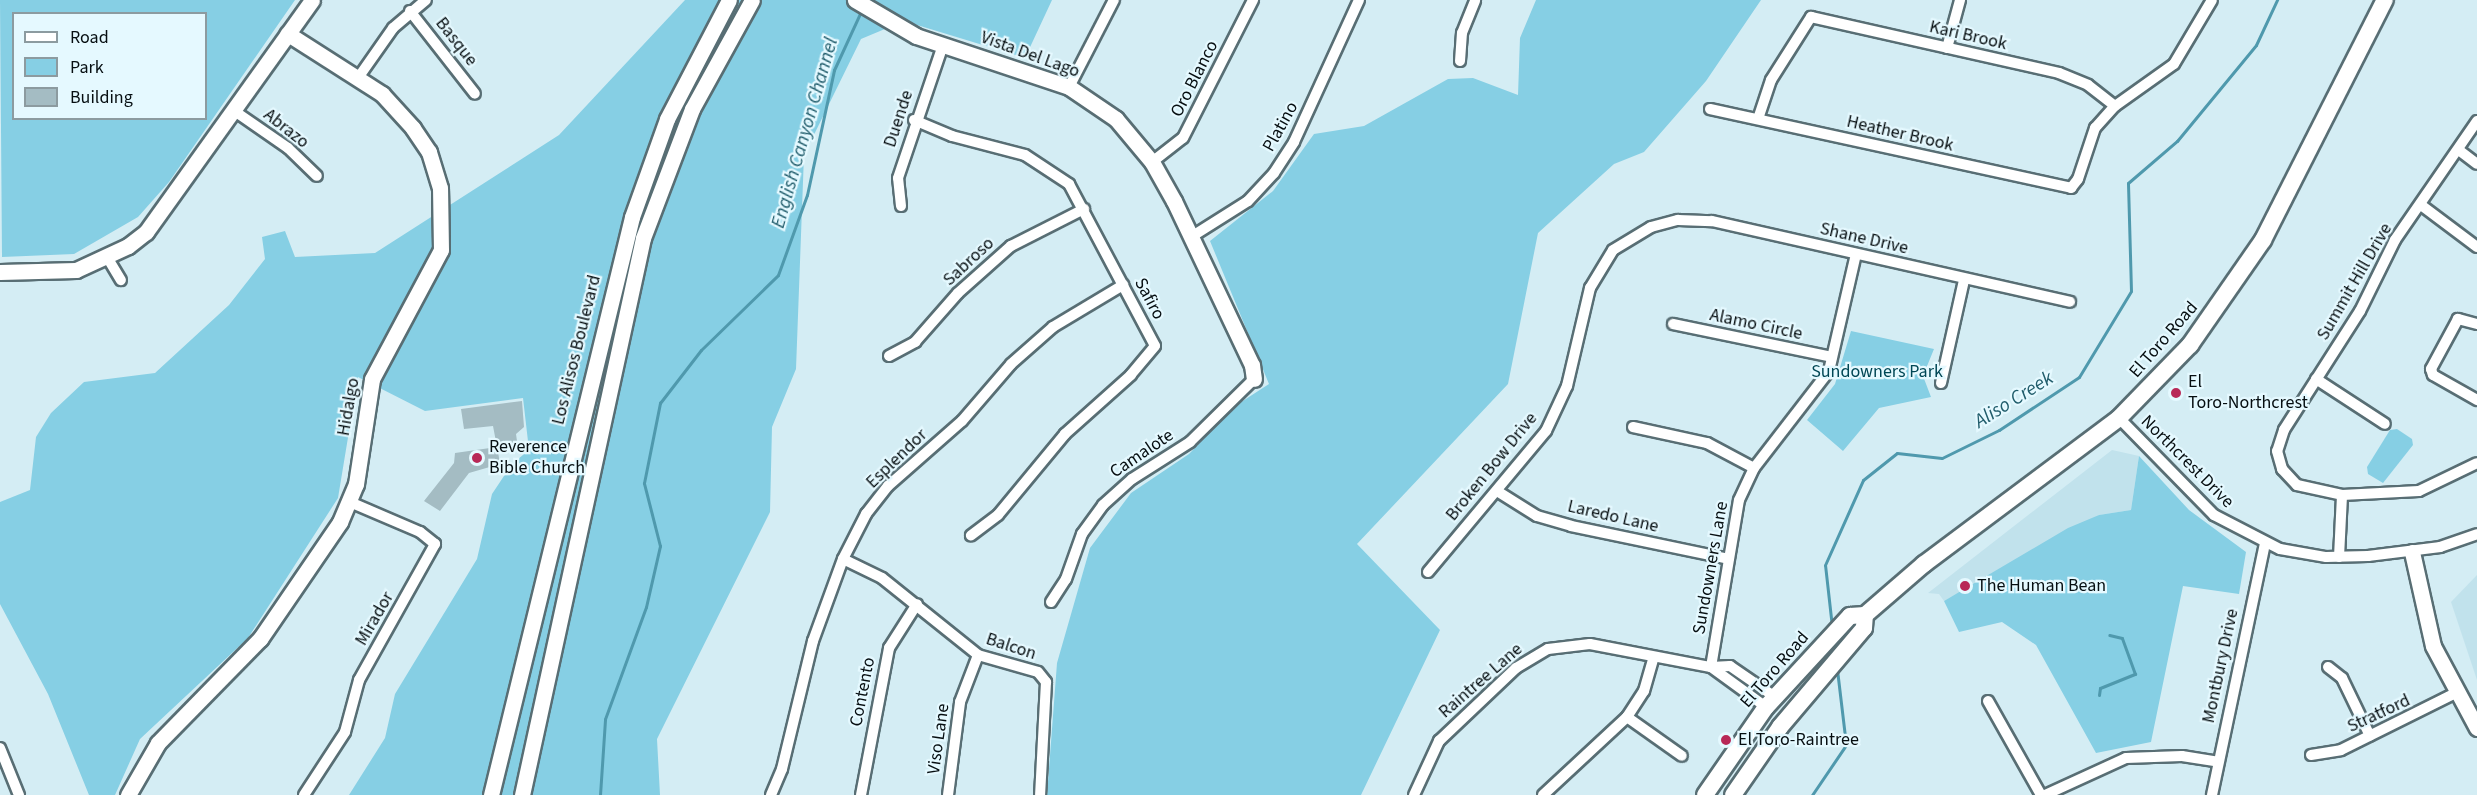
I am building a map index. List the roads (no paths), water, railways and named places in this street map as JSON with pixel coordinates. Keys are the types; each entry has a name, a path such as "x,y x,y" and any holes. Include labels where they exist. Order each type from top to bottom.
{"main road":[{"name":"El Toro Road","path":"1706,795 1770,702 1810,657 1857,616 1924,564 2119,418 2190,345 2236,284 2263,240 2385,0"},
{"name":"El Toro Road","path":"1734,795 1816,683 1864,628 1857,616"}],"street":[{"path":"0,272 56,274 107,257 128,246 162,213 312,0"},
{"path":"358,78 410,10 426,0"},
{"name":"Los Alisos Boulevard","path":"491,795 632,217 667,119 729,0"},
{"path":"522,795 643,238 692,109 752,0"},
{"name":"Vista Del Lago","path":"855,0 875,15 943,45 1069,87 1116,119 1152,162 1191,237 1252,365 1254,379"},
{"path":"1069,87 1114,0"},
{"name":"Oro Blanco","path":"1152,162 1183,138 1253,0"},
{"name":"Platino","path":"1191,237 1248,201 1274,173 1294,142 1359,0"},
{"path":"1460,61 1462,33 1475,0"},
{"path":"1947,48 1960,0"},
{"path":"2115,106 2174,64 2212,0"},
{"name":"Basque","path":"410,10 475,94"},
{"name":"Kari Brook","path":"1758,119 1771,80 1806,19 1816,18 2073,78 2115,106"},
{"name":"Hidalgo","path":"128,795 164,736 260,639 350,502 372,379 437,262 444,223 440,188 422,141 393,104 358,78 288,34"},
{"name":"Duende","path":"901,206 898,178 914,120 943,45"},
{"name":"Heather Brook","path":"1710,109 2062,189 2071,188 2078,179 2095,128 2115,106"},
{"name":"Abrazo","path":"233,110 288,148 317,176"},
{"name":"Safiro","path":"914,120 1041,162 1069,184 1155,345 1131,375 1065,434 998,515 971,534"},
{"name":"Summit Hill Drive","path":"2477,122 2460,151 2396,240 2360,311 2280,437 2278,458 2297,485 2342,495 2419,491 2477,463"},
{"path":"2460,151 2477,164"},
{"path":"2421,205 2477,247"},
{"name":"Sabroso","path":"889,356 915,342 958,293 1011,246 1084,210"},
{"name":"Shane Drive","path":"1652,227 1678,220 1712,221 1964,280 2070,302"},
{"name":"Broken Bow Drive","path":"1428,572 1546,431 1558,409 1590,288 1600,268 1629,238 1652,227"},
{"name":"Sundowners Lane","path":"1711,667 1739,500 1754,468 1822,384 1832,357 1856,254"},
{"path":"107,257 121,280"},
{"path":"1941,383 1964,280"},
{"name":"Esplendor","path":"771,795 782,769 813,641 843,559 866,514 888,486 962,421 1011,364 1053,327 1123,285"},
{"path":"2477,324 2458,319 2431,369 2433,375 2477,400"},
{"name":"Alamo Circle","path":"1673,324 1832,357"},
{"name":"Camalote","path":"1051,602 1066,579 1082,534 1103,505 1132,479 1190,442 1254,379"},
{"path":"2316,379 2385,424"},
{"name":"Northcrest Drive","path":"2119,418 2214,515 2265,544 2299,554 2339,557 2412,552 2477,534"},
{"path":"1633,427 1707,443 1754,468"},
{"name":"Laredo Lane","path":"1497,491 1537,516 1560,523 1729,559"},
{"path":"2339,557 2342,495"},
{"name":"Mirador","path":"304,795 345,732 359,680 435,544 420,532 350,502"},
{"name":"Montbury Drive","path":"2212,795 2265,544"},
{"path":"2412,552 2425,620 2456,693 2477,728"},
{"name":"Balcon","path":"843,559 882,578 978,655 1038,672 1046,682 1040,795"},
{"name":"Contento","path":"861,795 889,648 916,604"},
{"name":"Raintree Lane","path":"1414,795 1439,741 1530,657 1548,649 1580,644 1711,667 1730,666 1744,675 1770,702"},
{"name":"Viso Lane","path":"948,795 960,702 978,655"},
{"path":"1546,794 1627,717 1644,691 1654,657"},
{"name":"Raintree Lane","path":"1711,667 1736,687 1770,702"},
{"path":"2328,667 2342,678 2370,736"},
{"path":"1736,687 1744,675"},
{"name":"Stratford","path":"2311,755 2341,750 2456,693"},
{"path":"1988,700 2043,795 2126,758 2182,756 2218,762"},
{"path":"1627,717 1682,756"},
{"path":"0,748 20,795"}],"waterway":[{"name":"Aliso Creek","path":"1832,627 1825,565 1863,480 1897,453 1942,458 1999,430 2079,377 2131,291 2128,183 2177,141 2256,45 2277,0"},
{"name":"English Canyon Channel","path":"600,795 605,719 646,607 660,546 644,483 660,403 701,350 778,275 807,195 834,70 862,9"},
{"path":"2099,695 2100,688 2135,674 2122,638 2109,635"},
{"name":"Aliso Creek","path":"1812,795 1846,745 1837,669"}],"place":[{"name":"El Toro-Northcrest","path":"2176,393"},
{"name":"Reverence Bible Church","path":"477,458"},
{"name":"The Human Bean","path":"1965,586"},
{"name":"El Toro-Raintree","path":"1726,740"}],"park label":[{"name":"Sundowners Park","path":"1877,372"}]}
